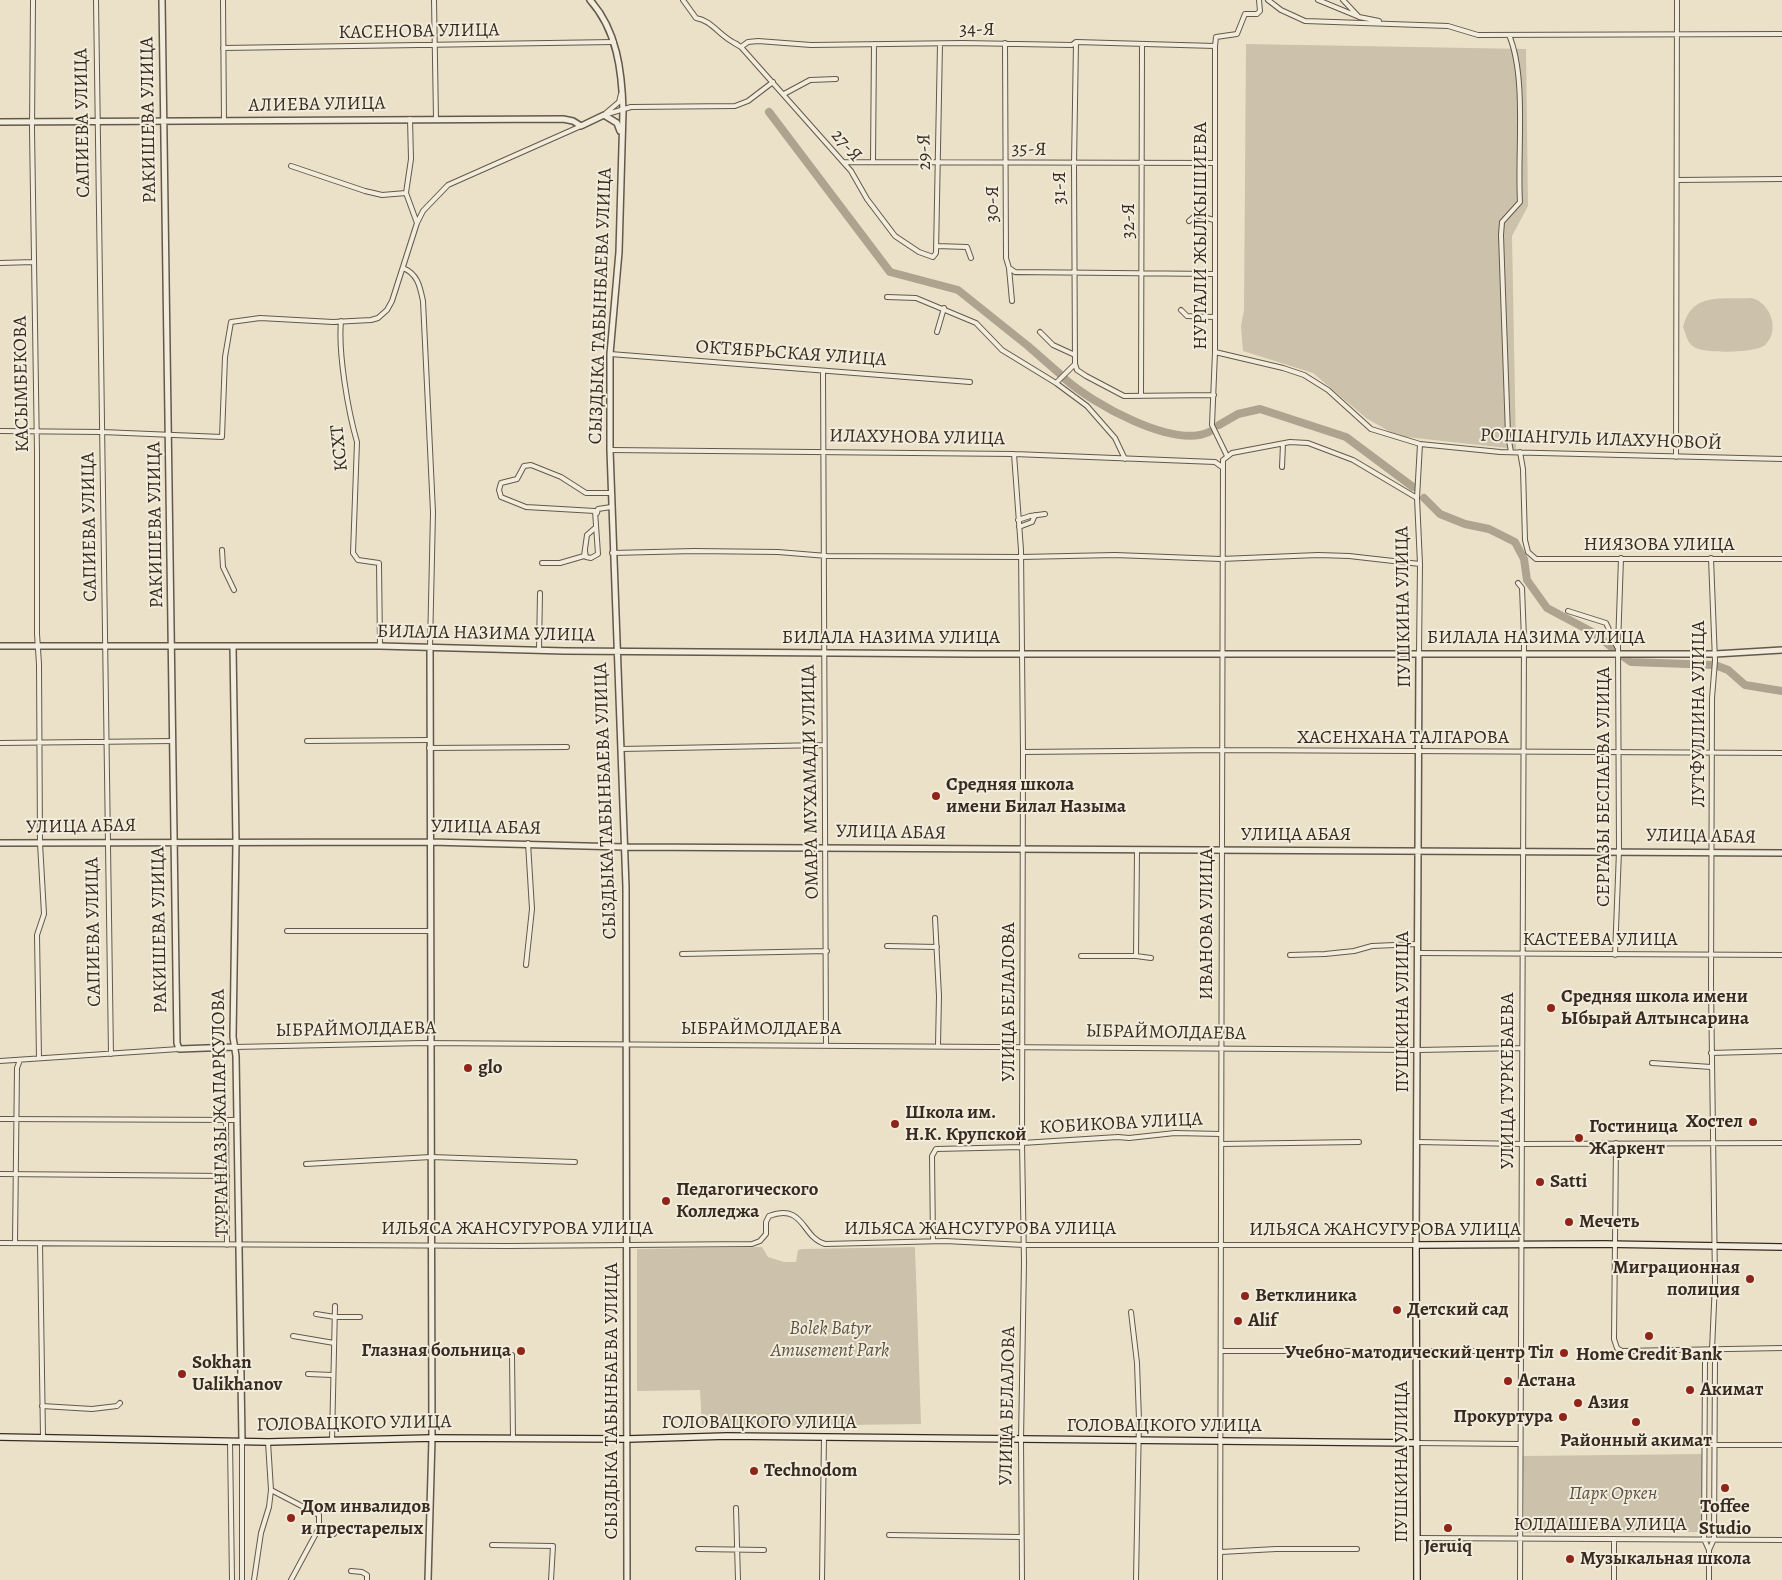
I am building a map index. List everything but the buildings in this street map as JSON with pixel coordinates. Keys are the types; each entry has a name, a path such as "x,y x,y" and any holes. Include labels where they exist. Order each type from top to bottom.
{"main road":[{"name":"ИЛЬЯСА ЖАНСУГУРОВА УЛИЦА","path":"1416,1245 1615,1244 1782,1247"},
{"name":"ПУШКИНА УЛИЦА","path":"1416,1245 1417,1580"},
{"name":"ГОЛОВАЦКОГО УЛИЦА","path":"0,1437 242,1440 268,1442 432,1438 627,1439 727,1436 1416,1443"}],"street":[{"name":"КАСЫМБЕКОВА","path":"33,0 32,122 40,842 44,914 37,935 39,1058"},
{"name":"САПИЕВА УЛИЦА","path":"96,0 106,646 106,842 111,1054"},
{"name":"РАКИШЕВА УЛИЦА","path":"162,0 173,645 173,842 179,1049"},
{"path":"223,0 224,121"},
{"path":"434,0 436,119"},
{"name":"СЫЗДЫКА ТАБЫНБАЕВА УЛИЦА","path":"590,0 607,23 614,42 622,91 623,111 619,252 610,354 610,450 612,553 626,887 627,1580"},
{"path":"683,0 696,18 702,18 734,43 742,45"},
{"path":"1215,46 1216,37 1237,34 1245,14 1257,14 1260,11 1259,0"},
{"path":"1268,0 1281,10 1304,21 1448,26 1478,35 1782,34"},
{"path":"1318,0 1359,16 1394,24"},
{"path":"1343,0 1359,16"},
{"path":"1676,457 1677,0"},
{"path":"1509,35 1517,59 1520,202 1502,222 1501,235 1508,435 1511,452"},
{"name":"34-Я","path":"742,45 758,41 811,45 1068,44 1076,42 1142,46 1215,46"},
{"name":"КАСЕНОВА УЛИЦА","path":"223,48 614,42"},
{"name":"31-Я","path":"1075,364 1074,164 1076,42"},
{"name":"30-Я","path":"1005,43 1006,258 1009,268 1012,301"},
{"path":"873,162 874,44"},
{"name":"29-Я","path":"933,257 936,246 939,163 940,44"},
{"path":"1068,44 1075,51"},
{"name":"27-Я","path":"742,45 843,162 895,236 919,252 933,257"},
{"name":"32-Я","path":"1141,396 1143,274 1142,46"},
{"name":"НУРГАЛИ ЖЫЛКЫШИЕВА","path":"1215,46 1215,352 1212,425 1228,456"},
{"path":"784,94 810,80 836,78"},
{"path":"0,431 102,432 222,437 225,357 231,322 278,318 342,321 378,318 387,310 417,223 424,211 454,181 604,115 623,111 631,107 735,106 748,101 773,82"},
{"path":"604,115 619,102 622,91"},
{"path":"604,115 617,123 622,133"},
{"path":"410,119 411,159 406,193 417,223"},
{"name":"АЛИЕВА УЛИЦА","path":"0,122 563,119 573,121 581,126"},
{"name":"35-Я","path":"843,162 1214,163"},
{"path":"291,166 382,195 406,193"},
{"path":"1677,180 1782,179"},
{"path":"1189,221 1196,215 1214,220"},
{"path":"936,246 967,246 971,258"},
{"path":"0,263 34,262"},
{"path":"403,268 411,271 418,281 423,301 433,512 429,740 432,1438 428,1580"},
{"path":"1009,268 1015,272 1076,274 1214,274"},
{"path":"1010,277 1015,272"},
{"path":"888,296 916,298 976,322 1002,350 1056,383 1087,406 1115,438 1125,459"},
{"path":"937,332 944,308"},
{"path":"1181,310 1187,316 1214,317"},
{"name":"КСХТ","path":"342,321 347,390 352,425 357,442 354,553 358,560 379,562 380,646"},
{"path":"1040,332 1053,346 1075,355"},
{"name":"РОШАНГУЛЬ ИЛАХУНОВОЙ","path":"1215,352 1283,368 1304,375 1328,390 1371,429 1420,444 1511,452 1782,458"},
{"name":"ОКТЯБРЬСКАЯ УЛИЦА","path":"610,354 970,382"},
{"path":"1056,383 1075,364 1077,370 1124,396 1214,395"},
{"name":"ОМАРА МУХАМАДИ УЛИЦА","path":"823,371 822,555 826,1044"},
{"path":"1228,456 1232,453 1283,444 1308,443 1353,460 1417,498"},
{"path":"1282,467 1283,444"},
{"name":"ПУШКИНА УЛИЦА","path":"1416,1245 1420,752 1420,564 1417,498 1420,444"},
{"name":"ИЛАХУНОВА УЛИЦА","path":"610,450 1014,454 1215,462 1222,467"},
{"name":"НИЯЗОВА УЛИЦА","path":"1520,452 1523,469 1525,540 1528,552 1536,559 1782,559"},
{"name":"УЛИЦА БЕЛАЛОВА","path":"1014,454 1021,557 1024,752 1022,1046 1024,1245 1020,1537 1022,1580"},
{"name":"ИВАНОВА УЛИЦА","path":"1220,1580 1221,559 1222,467 1223,460 1228,456"},
{"path":"585,551 586,557 591,558 598,554 595,511 548,509 518,505 501,497 499,490 501,483 517,479 524,466 531,465 570,481 586,493 611,493"},
{"path":"542,563 571,561 584,556 587,535 596,526 598,509 611,507"},
{"path":"1018,520 1045,514"},
{"path":"1019,527 1032,522 1035,515"},
{"path":"222,550 224,567 234,590"},
{"path":"612,553 694,551 822,555 1021,557 1134,555 1221,559 1318,555 1349,556 1420,564"},
{"name":"СЕРГАЗЫ БЕСПАЕВА УЛИЦА","path":"1615,955 1619,851 1618,651 1622,558"},
{"name":"ЛУТФУЛЛИНА УЛИЦА","path":"1709,1580 1709,1550 1714,1539 1715,1445 1715,1360 1712,1350 1715,1245 1711,1067 1711,954 1713,852 1712,698 1715,654 1711,558"},
{"name":"УЛИЦА ТУРКЕБАЕВА","path":"1518,583 1522,588 1524,613 1519,1444 1520,1580"},
{"path":"539,650 540,593"},
{"path":"1568,611 1606,623 1618,651"},
{"name":"БИЛАЛА НАЗИМА УЛИЦА","path":"0,646 380,646 616,651 1022,654 1419,654 1618,651 1715,654 1782,650"},
{"name":"ТУРГАНГАЗЫ ЖАПАРКУЛОВА","path":"233,646 236,842 234,1047 237,1120 242,1440 242,1580"},
{"path":"307,741 429,740"},
{"path":"0,743 173,741"},
{"path":"621,749 823,745"},
{"path":"429,748 567,747"},
{"name":"ХАСЕНХАНА ТАЛГАРОВА","path":"1024,752 1222,750 1782,753"},
{"name":"УЛИЦА АБАЯ","path":"0,843 430,842 528,843 624,847 1522,850 1782,853"},
{"path":"526,965 532,909 528,843"},
{"path":"1136,956 1137,850"},
{"path":"935,918 939,996 938,1045"},
{"path":"288,931 430,931"},
{"path":"1290,955 1325,954 1354,951 1372,946 1418,944"},
{"path":"888,946 936,947"},
{"path":"682,954 826,952"},
{"name":"КАСТЕЕВА УЛИЦА","path":"1418,952 1782,955"},
{"path":"1081,956 1136,956 1151,958"},
{"name":"ЫБРАЙМОЛДАЕВА","path":"0,1061 179,1049 429,1043 826,1044 1418,1050 1522,1048"},
{"path":"1711,1053 1782,1051"},
{"path":"15,1243 20,1060"},
{"path":"1652,1063 1711,1067"},
{"path":"0,1119 237,1120"},
{"path":"226,1120 228,1245"},
{"name":"КОБИКОВА УЛИЦА","path":"933,1241 932,1156 936,1149 1129,1138 1175,1133 1221,1134"},
{"name":"КОБИКОВА УЛИЦА","path":"1221,1144 1359,1142"},
{"path":"1418,1142 1522,1144 1782,1143"},
{"path":"1616,1143 1614,1339 1617,1348 1622,1351 1782,1348"},
{"path":"306,1164 431,1157 575,1162"},
{"path":"0,1174 227,1176"},
{"name":"ИЛЬЯСА ЖАНСУГУРОВА УЛИЦА","path":"0,1243 430,1246 752,1244 760,1241 766,1234 766,1222 769,1216 785,1213 801,1220 815,1237 825,1244 933,1241 1024,1245 1416,1245"},
{"path":"40,1243 43,1437"},
{"path":"332,1440 335,1306"},
{"path":"1131,1312 1137,1363 1136,1580"},
{"path":"316,1314 336,1317 360,1317"},
{"path":"293,1336 334,1343"},
{"name":"ЛУТФУЛЛИНА УЛИЦА","path":"1709,1550 1704,1539 1705,1362 1712,1350"},
{"path":"1221,1351 1520,1351"},
{"path":"512,1355 513,1438"},
{"path":"308,1374 332,1375"},
{"path":"42,1406 92,1410 116,1406 120,1403"},
{"path":"822,1580 824,1437"},
{"path":"230,1441 232,1580"},
{"path":"254,1580 259,1542 269,1507 271,1490 268,1442"},
{"name":"ГОЛОВАЦКОГО УЛИЦА","path":"1416,1443 1519,1444"},
{"path":"1706,1445 1782,1445"},
{"path":"271,1490 319,1515 318,1531 291,1580"},
{"path":"736,1508 738,1580"},
{"path":"318,1531 334,1534"},
{"path":"889,1536 1020,1537"},
{"name":"ЮЛДАШЕВА УЛИЦА","path":"1417,1538 1782,1540"},
{"path":"1614,1539 1614,1580"},
{"path":"492,1544 553,1546 551,1580"},
{"path":"698,1549 764,1550"},
{"path":"1221,1552 1276,1549 1358,1550"},
{"path":"351,1571 362,1572 367,1575 367,1580"}],"green space":[{"path":"1246,44 1526,49 1528,206 1512,236 1516,449 1397,436 1366,418 1313,373 1243,351 1241,326 1244,310"},
{"path":"1752,298 1764,305 1773,325 1770,339 1765,345 1752,350 1718,352 1699,349 1690,343 1683,327 1687,316 1693,308 1710,300"},
{"name":"Bolek Batyr Amusement Park","path":"762,1247 768,1257 784,1262 796,1262 798,1250 802,1249 915,1247 921,1424 702,1427 700,1390 637,1391 637,1249"},
{"name":"Парк Оркен","path":"1703,1454 1703,1532 1524,1533 1523,1456"}],"waterway":[{"path":"769,112 890,272 958,290 1060,374"},
{"path":"1065,379 1077,389 1113,411 1155,429 1194,436 1209,432"},
{"path":"1219,425 1238,414 1260,409 1346,437 1413,487"},
{"path":"1424,498 1440,514 1465,524 1489,529 1515,542 1524,559 1527,580 1547,608 1594,633 1615,650"},
{"path":"1624,657 1631,662 1715,665 1728,670 1745,685 1782,691"}],"place":[{"name":"Средняя школа имени Билал Назыма","path":"936,796"},
{"name":"Средняя школа имени Ыбырай Алтынсарина","path":"1551,1008"},
{"name":"glo","path":"468,1068"},
{"name":"Хостел","path":"1753,1122"},
{"name":"Школа им. Н.К. Крупской","path":"895,1124"},
{"name":"Гостиница Жаркент","path":"1579,1138"},
{"name":"Satti","path":"1540,1182"},
{"name":"Педагогического Колледжа","path":"666,1201"},
{"name":"Мечеть","path":"1569,1222"},
{"name":"Миграционная полиция","path":"1750,1279"},
{"name":"Ветклиника","path":"1245,1296"},
{"name":"Детский сад","path":"1397,1310"},
{"name":"Alif","path":"1238,1321"},
{"name":"Home Credit Bank","path":"1649,1336"},
{"name":"Глазная больница","path":"521,1351"},
{"name":"Учебно-матодический центр Тіл","path":"1564,1353"},
{"name":"Sokhan Ualikhanov","path":"182,1374"},
{"name":"Астана","path":"1508,1381"},
{"name":"Акимат","path":"1690,1390"},
{"name":"Азия","path":"1578,1403"},
{"name":"Прокуртура","path":"1563,1417"},
{"name":"Районный акимат","path":"1636,1422"},
{"name":"Technodom","path":"754,1471"},
{"name":"Toffee Studio","path":"1725,1488"},
{"name":"Дом инвалидов и престарелых","path":"291,1518"},
{"name":"Jeruiq","path":"1448,1528"},
{"name":"Музыкальная школа","path":"1570,1559"}]}
